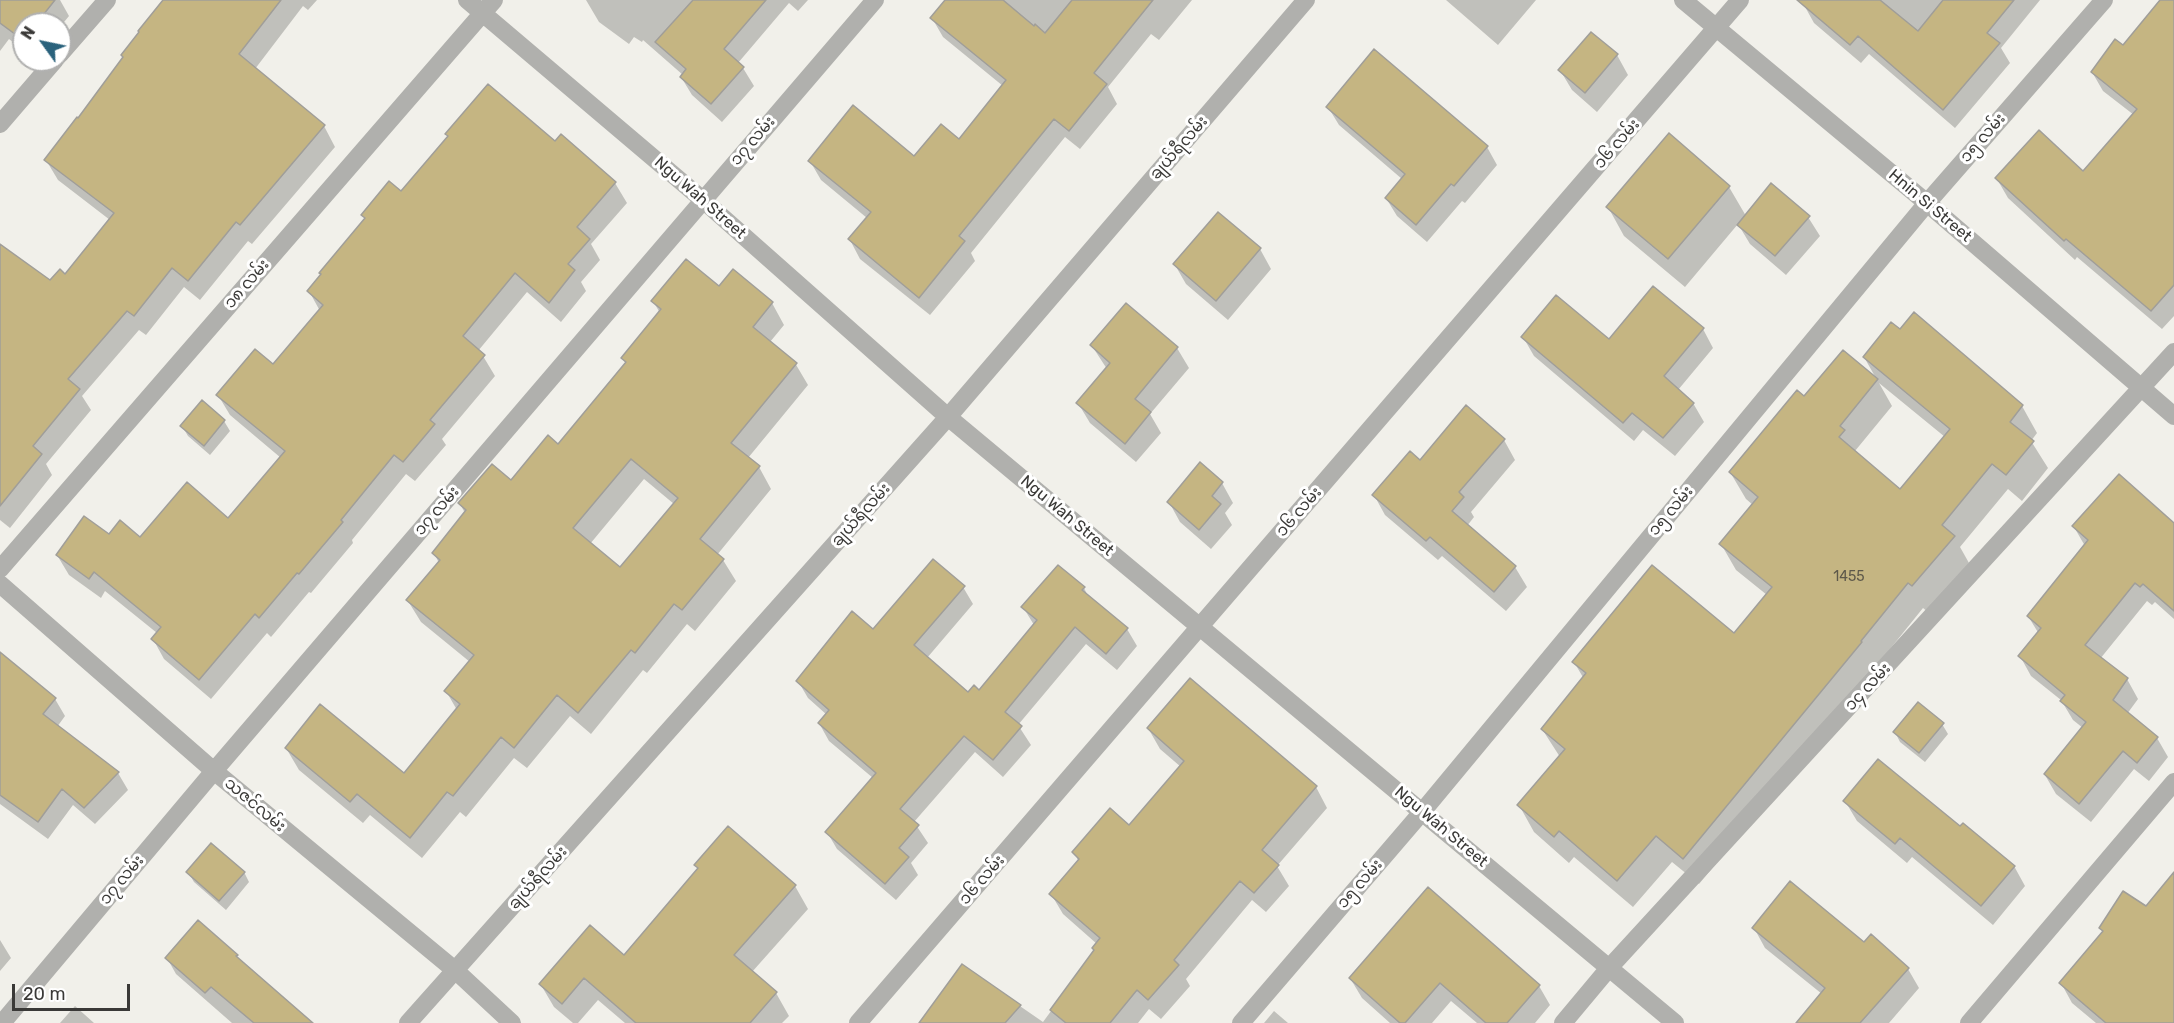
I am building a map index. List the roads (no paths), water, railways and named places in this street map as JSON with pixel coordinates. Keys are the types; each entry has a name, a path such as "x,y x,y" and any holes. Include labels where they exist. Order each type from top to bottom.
{"street":[{"path":"72,40 107,0"},
{"name":"Ngu Wah Street","path":"467,0 488,7 948,417 1675,1023"},
{"name":"၁၇ လမ်း","path":"2,1023 214,771 875,0"},
{"name":"ချယ်ရီလမ်း","path":"408,1023 948,417 1306,0"},
{"name":"Hnin Si Street","path":"1683,0 1926,203 2174,416"},
{"name":"၁၆ လမ်း","path":"858,1023 1740,0"},
{"name":"၁၅ လမ်း","path":"1241,1023 1422,812 1926,203 2104,0"},
{"name":"၁၈ လမ်း","path":"0,569 488,7"},
{"path":"0,124 45,72"},
{"name":"၁၄ လမ်း","path":"1563,1023 1609,968 2174,352"},
{"name":"သဇင်လမ်း","path":"0,584 214,771 456,971 512,1023"},
{"path":"1969,1023 2174,782"}]}
